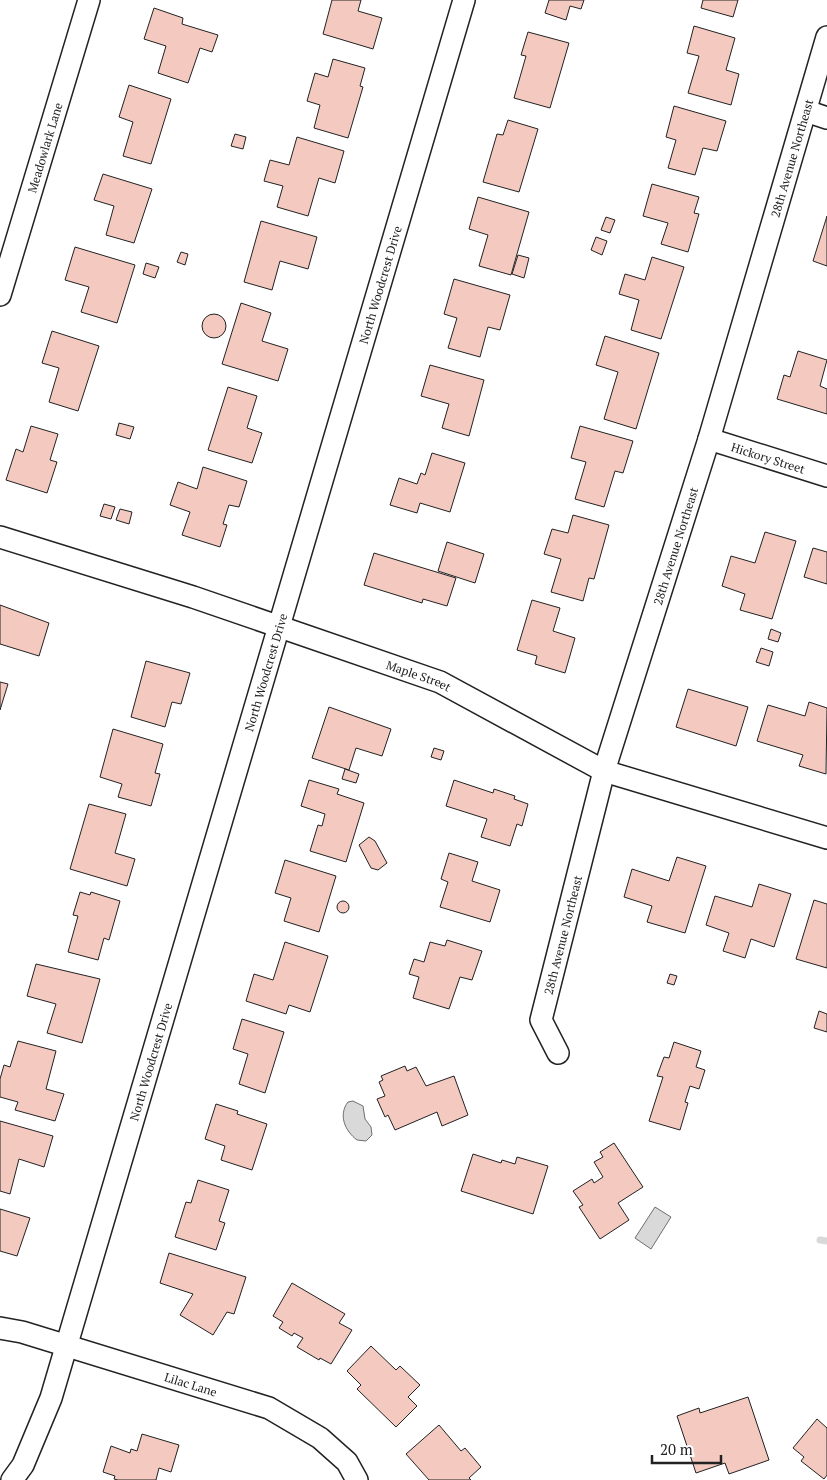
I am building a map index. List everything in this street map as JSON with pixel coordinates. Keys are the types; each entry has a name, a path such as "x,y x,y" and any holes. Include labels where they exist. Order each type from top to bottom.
{"street":[{"name":"Meadowlark Lane","path":"0,295 90,0"},
{"name":"North Woodcrest Drive","path":"12,1480 23,1465 47,1406 66,1345 464,0"},
{"name":"28th Avenue Northeast","path":"558,1053 541,1020 604,771 709,439 827,38"},
{"path":"806,111 827,118"},
{"name":"Hickory Street","path":"709,439 827,476"},
{"name":"Maple Street","path":"0,537 193,597 440,682 604,771 827,838"},
{"name":"Lilac Lane","path":"0,1328 22,1332 66,1345 270,1408 320,1438 347,1462 357,1480"}],"shaded area":[{"path":"353,1101 363,1106 365,1119 371,1127 372,1135 366,1141 357,1140 349,1132 344,1122 343,1112 345,1107 348,1102"},
{"path":"655,1207 671,1217 651,1249 635,1238"}],"building":[{"path":"332,0 361,0 358,11 382,18 373,49 323,34"},
{"path":"549,0 584,0 581,9 570,6 566,20 545,13"},
{"path":"703,0 738,0 733,17 701,8"},
{"path":"154,8 183,18 182,24 218,35 212,52 200,48 188,83 158,73 166,46 144,39"},
{"path":"694,26 735,38 726,70 739,74 731,105 688,93 699,56 687,53"},
{"path":"528,32 569,43 550,108 514,98 526,56 521,55"},
{"path":"333,59 365,68 360,86 363,87 348,138 314,128 320,105 307,101 315,73 328,77"},
{"path":"129,85 171,99 151,164 123,156 133,122 119,117"},
{"path":"674,106 726,121 717,151 703,148 695,175 668,168 676,140 666,137"},
{"path":"508,120 538,129 519,192 483,182 497,134 503,135"},
{"path":"235,134 246,137 243,149 231,146"},
{"path":"297,137 344,151 335,183 319,178 308,216 277,207 283,186 264,181 270,160 289,165"},
{"path":"103,174 152,189 134,243 106,235 114,206 94,200"},
{"path":"652,184 699,197 694,213 699,214 688,252 661,244 668,223 643,216"},
{"path":"478,197 529,212 511,275 479,266 488,235 469,229"},
{"path":"827,216 827,266 813,261"},
{"path":"606,217 615,220 610,233 601,230"},
{"path":"261,221 317,237 308,269 280,261 272,290 244,282"},
{"path":"596,237 607,241 602,255 591,250"},
{"path":"75,247 135,265 117,323 81,312 89,287 65,280"},
{"path":"181,252 188,254 185,265 177,262"},
{"path":"518,255 529,258 524,278 512,274"},
{"path":"652,257 684,267 661,339 631,330 639,300 619,294 625,274 645,280"},
{"path":"146,263 159,267 155,278 143,274"},
{"path":"454,279 510,295 500,330 488,327 480,357 448,348 457,318 444,314"},
{"path":"241,303 271,313 262,341 288,349 278,381 222,364"},
{"path":"214,314 219,315 225,321 225,331 219,337 214,338 209,337 203,331 202,326 203,321 209,315"},
{"path":"52,331 99,346 78,411 49,402 59,368 42,363"},
{"path":"605,336 659,353 636,429 604,419 618,372 596,365"},
{"path":"798,351 827,360 820,386 827,389 827,414 777,399 784,375 790,377"},
{"path":"430,365 484,380 469,436 442,428 449,404 421,396"},
{"path":"228,387 257,396 247,428 262,433 252,463 208,450"},
{"path":"119,423 134,427 130,439 116,435"},
{"path":"31,426 58,434 50,460 57,462 47,493 6,480 16,449 23,452"},
{"path":"580,426 633,441 623,473 615,471 604,507 575,499 586,462 571,458"},
{"path":"432,453 465,463 450,512 420,503 417,513 390,505 399,478 417,484 421,473 425,475"},
{"path":"203,467 247,481 239,507 229,505 223,524 227,525 220,547 182,535 190,512 170,505 178,482 197,489"},
{"path":"104,504 115,507 111,519 100,516"},
{"path":"120,509 132,512 129,524 116,520"},
{"path":"573,515 609,525 594,579 589,578 583,601 551,592 561,559 544,554 552,529 568,533"},
{"path":"765,532 796,541 772,619 740,610 745,594 722,586 731,556 755,563"},
{"path":"447,542 484,554 475,583 438,571"},
{"path":"813,548 827,552 827,584 804,577"},
{"path":"374,553 456,578 447,606 423,599 422,603 364,585"},
{"path":"532,600 560,608 553,631 575,638 565,673 535,664 537,656 517,650"},
{"path":"0,605 49,623 39,656 0,644"},
{"path":"771,629 781,633 778,642 768,639"},
{"path":"761,648 773,652 769,666 756,662"},
{"path":"146,661 190,673 181,704 172,702 165,727 131,717"},
{"path":"0,682 8,684 0,710"},
{"path":"688,689 748,707 736,746 676,727"},
{"path":"809,702 827,708 826,774 799,766 803,755 757,741 768,705 805,716"},
{"path":"329,707 391,729 382,756 356,748 349,770 312,758"},
{"path":"113,729 163,744 155,773 160,774 151,806 118,797 122,784 100,777"},
{"path":"434,748 444,751 441,760 431,757"},
{"path":"345,769 359,774 356,783 342,779"},
{"path":"309,780 339,789 337,794 364,803 346,862 310,851 318,825 322,826 325,814 301,806"},
{"path":"454,780 493,793 494,789 515,796 514,799 528,804 522,826 517,824 510,846 481,837 487,819 446,806"},
{"path":"89,804 126,814 115,853 135,859 127,886 70,869"},
{"path":"369,837 375,841 387,863 378,870 371,868 359,845"},
{"path":"449,853 478,862 472,881 500,890 490,922 440,907 448,882 441,879"},
{"path":"677,857 706,866 685,933 647,922 652,906 624,897 632,869 669,881"},
{"path":"285,860 336,876 319,932 284,921 291,898 275,893"},
{"path":"759,884 791,894 774,947 751,939 745,958 723,951 729,933 706,925 715,896 752,907"},
{"path":"80,892 90,895 91,892 120,901 109,940 104,938 98,960 68,952 78,916 73,915"},
{"path":"814,900 827,904 827,968 796,959"},
{"path":"341,901 345,901 349,907 345,913 341,913 337,909 337,905"},
{"path":"447,940 482,951 472,980 460,977 449,1009 413,998 419,977 409,974 414,959 424,962 430,942 445,946"},
{"path":"285,942 328,956 310,1012 289,1005 286,1014 246,1001 254,974 273,980"},
{"path":"36,964 100,979 82,1043 47,1033 56,1004 27,996"},
{"path":"670,974 677,976 674,985 667,983"},
{"path":"819,1011 827,1014 827,1032 814,1028"},
{"path":"242,1019 284,1032 265,1093 239,1084 248,1054 233,1049"},
{"path":"18,1041 56,1051 46,1089 64,1094 55,1121 15,1110 18,1102 0,1097 0,1079 4,1065 10,1067"},
{"path":"674,1042 701,1051 696,1067 705,1070 699,1089 690,1086 685,1102 688,1103 680,1130 649,1121 663,1077 657,1076 664,1057 669,1058"},
{"path":"405,1066 407,1071 416,1067 426,1086 454,1076 468,1115 442,1126 437,1112 395,1130 388,1115 385,1117 377,1099 385,1096 379,1082 383,1080 381,1076"},
{"path":"216,1104 238,1111 237,1114 267,1124 252,1170 221,1160 225,1146 205,1139"},
{"path":"0,1121 53,1136 44,1167 19,1159 10,1194 0,1191"},
{"path":"614,1143 643,1187 618,1203 629,1220 600,1239 579,1207 583,1205 573,1191 592,1179 594,1183 603,1177 594,1162 603,1157 600,1152"},
{"path":"473,1154 501,1163 502,1160 515,1164 517,1157 548,1166 533,1214 461,1191"},
{"path":"198,1180 229,1190 219,1221 225,1223 216,1250 175,1237 186,1202 191,1203"},
{"path":"0,1209 30,1218 17,1256 0,1251"},
{"path":"169,1253 246,1277 234,1314 227,1312 213,1335 180,1315 193,1294 160,1283"},
{"path":"292,1283 345,1314 339,1323 352,1330 331,1364 320,1358 319,1360 297,1347 303,1338 294,1333 292,1336 279,1328 283,1322 273,1316"},
{"path":"371,1346 396,1370 400,1366 420,1385 408,1397 417,1406 396,1427 357,1389 361,1385 347,1371"},
{"path":"748,1397 769,1460 729,1474 725,1463 696,1473 677,1416 699,1408 700,1413"},
{"path":"817,1419 827,1428 827,1475 824,1479 801,1461 804,1457 793,1448"},
{"path":"439,1425 461,1451 465,1448 481,1467 469,1478 471,1480 429,1480 406,1454"},
{"path":"142,1434 179,1445 171,1472 159,1468 156,1480 118,1480 114,1479 115,1476 103,1472 111,1446 130,1453 131,1449 137,1451"}],"waterway":[{"path":"820,1240 827,1241"}]}
